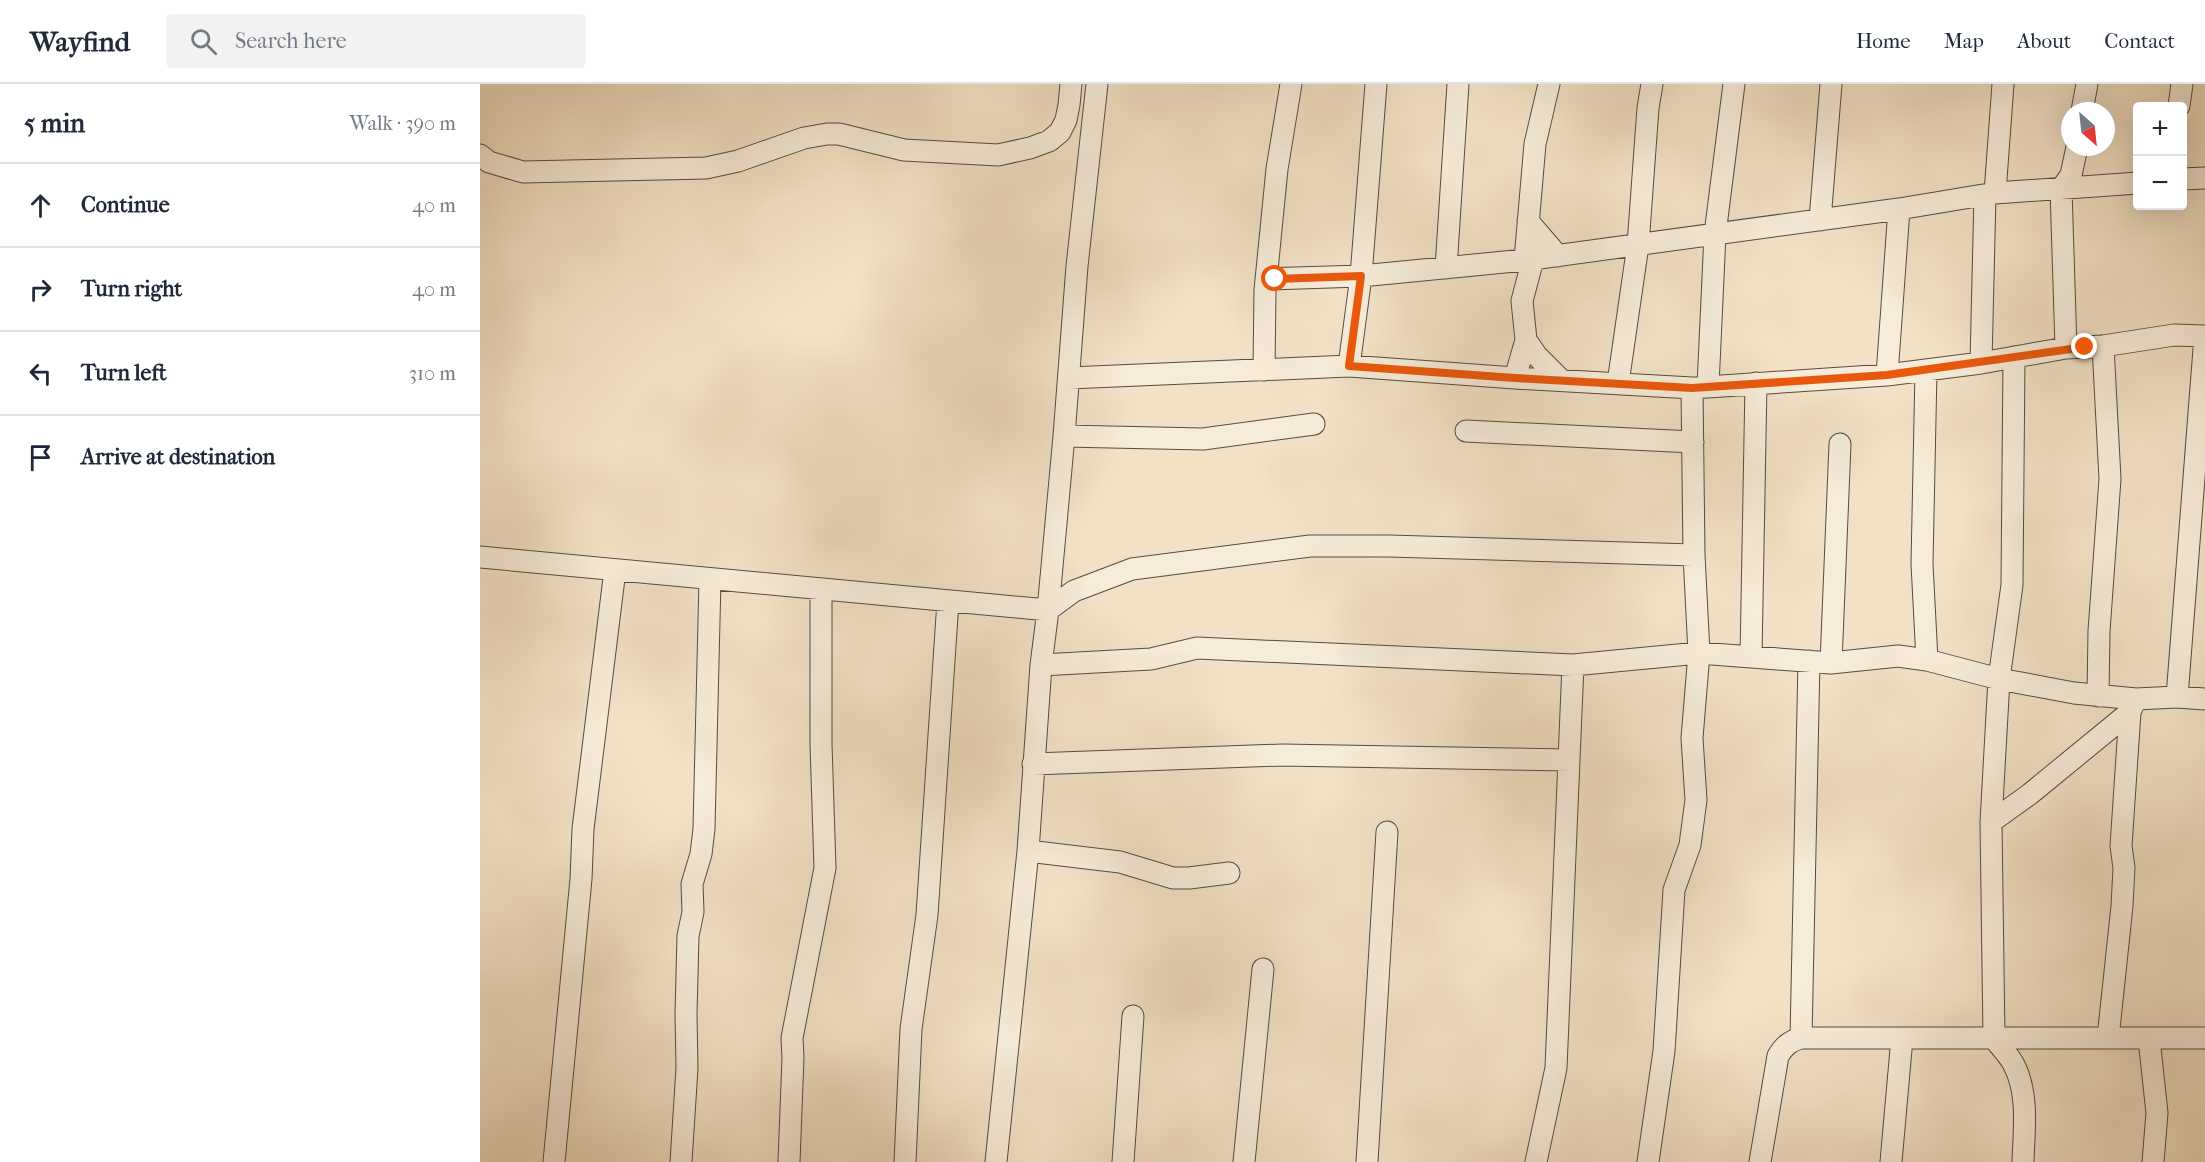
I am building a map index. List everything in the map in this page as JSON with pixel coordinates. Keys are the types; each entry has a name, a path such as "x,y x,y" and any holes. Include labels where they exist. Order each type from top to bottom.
{"street":[{"path":"480,155 489,162 506,169 523,171 706,168 738,161 804,138 839,134 904,150 998,155 1049,141 1060,132 1068,113 1071,84"},
{"path":"996,1162 1028,851 1041,665 1064,436 1077,266 1097,84"},
{"path":"1264,370 1266,279 1278,170 1291,84"},
{"path":"1349,366 1361,276 1376,84"},
{"path":"1446,268 1458,84"},
{"path":"1515,378 1526,339 1522,301 1529,260 1528,221 1535,144 1549,84"},
{"path":"1618,383 1638,245 1648,108 1652,84"},
{"path":"1648,1162 1664,1051 1674,890 1690,845 1696,800 1692,738 1699,653 1694,555 1693,442 1714,234 1734,84"},
{"path":"1820,220 1831,84"},
{"path":"1981,363 1990,194 2003,84"},
{"path":"2083,102 2086,84"},
{"path":"2180,102 2182,84"},
{"path":"2066,348 2061,189 2071,175 2075,156"},
{"path":"2187,179 2205,178"},
{"path":"1266,279 1361,276 1529,260 1899,209 1990,194 2133,183"},
{"path":"1887,375 1899,209"},
{"path":"1528,221 1558,256"},
{"path":"1069,378 1349,366 1515,378 1700,387 1887,375 1981,363 2066,348 2103,346 2174,335 2205,336 2177,697"},
{"path":"1526,339 1537,356 1562,380"},
{"path":"2098,696 2099,631 2110,479 2103,346"},
{"path":"2014,357 2012,585 1999,679 1991,822 1994,1038 2013,1063 2020,1081 2024,1102 2023,1162"},
{"path":"1926,370 1922,564 1927,660"},
{"path":"1751,657 1756,383"},
{"path":"1064,436 1203,439 1314,424"},
{"path":"1466,431 1693,442"},
{"path":"1831,663 1840,444"},
{"path":"480,557 1048,610 1074,591 1132,569 1310,546 1389,546 1694,555"},
{"path":"554,1162 583,854 583,829 615,570"},
{"path":"681,1162 687,1068 687,936 693,912 693,884 701,854 704,830 710,579"},
{"path":"789,1162 792,1038 825,868 821,744 821,589"},
{"path":"905,1162 911,1029 927,915 948,601"},
{"path":"1041,665 1151,659 1180,651 1211,648 1574,665 1699,653 1831,663 1898,656 1927,660 1999,679 2098,696 2133,705 2177,697 2205,699"},
{"path":"1802,1038 1809,661"},
{"path":"1536,1162 1556,1068 1574,665"},
{"path":"1991,822 2030,794 2133,705"},
{"path":"2108,1038 2124,868 2121,846 2133,705"},
{"path":"1033,764 1282,755 1569,760"},
{"path":"1367,1162 1387,832"},
{"path":"1028,851 1120,862 1173,878 1229,873"},
{"path":"1244,1162 1263,969"},
{"path":"1123,1162 1133,1016"},
{"path":"1760,1162 1778,1056 1785,1045 1802,1038 2205,1038"},
{"path":"1891,1162 1902,1038"},
{"path":"2151,1038 2157,1113 2153,1162"}],"route":[{"path":"1275,279 1361,276 1349,366 1692,388 1887,375 2085,347"}]}
